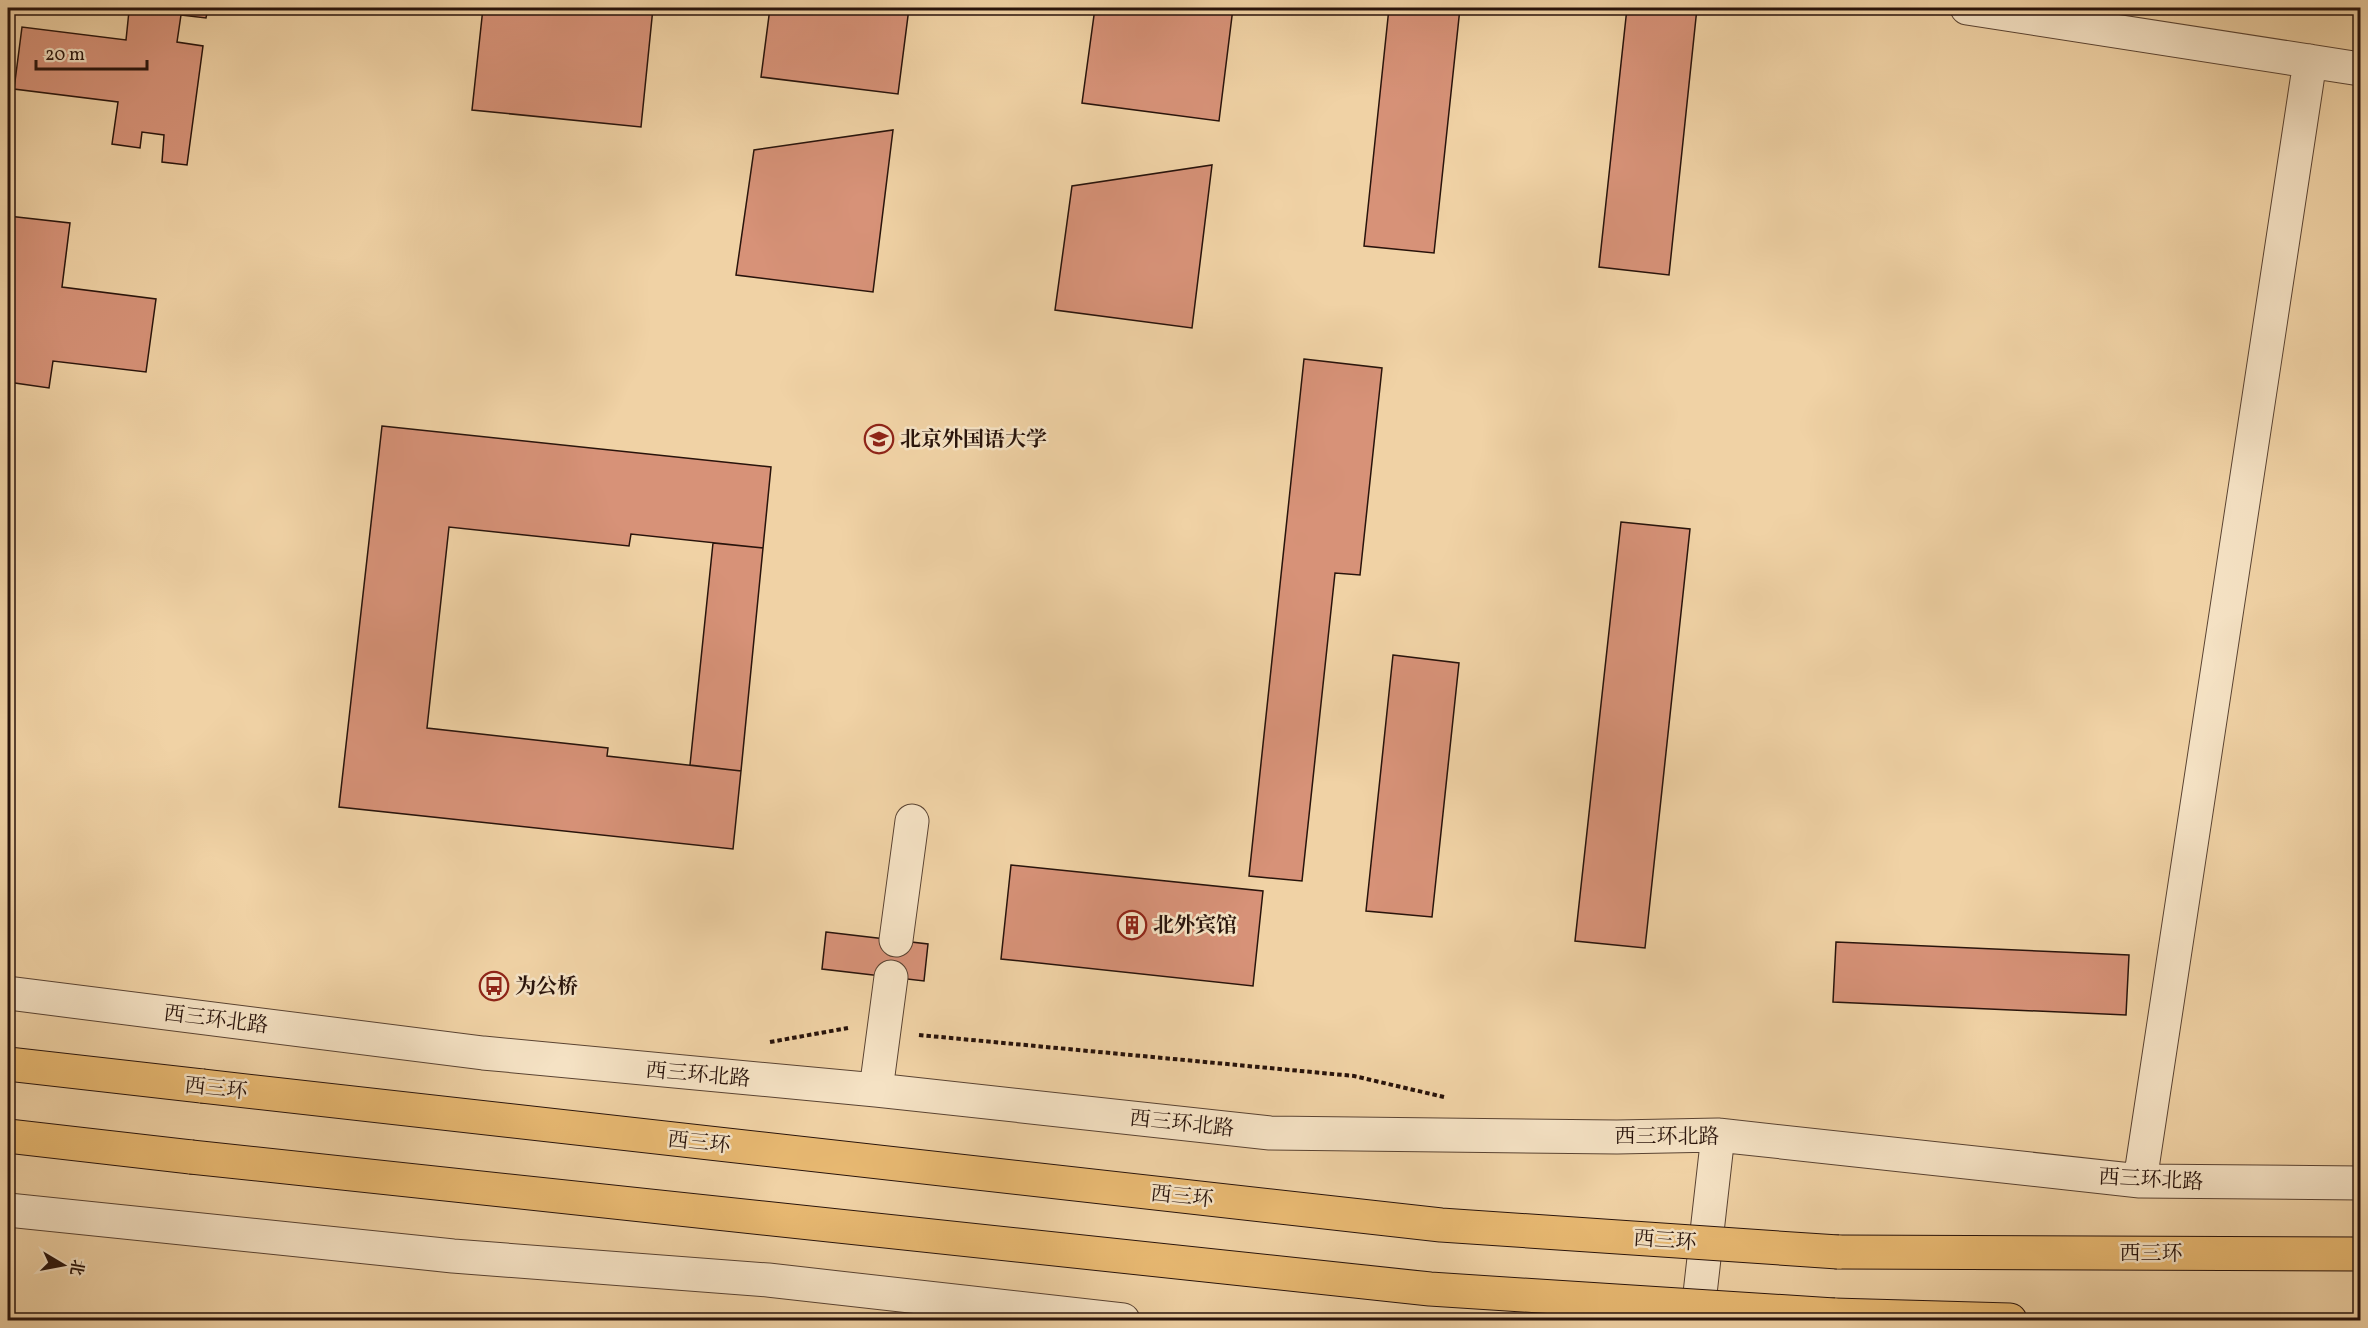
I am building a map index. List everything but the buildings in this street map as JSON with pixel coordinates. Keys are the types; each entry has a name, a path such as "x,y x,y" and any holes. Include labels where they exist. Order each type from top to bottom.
{"highway":[{"name":"西三环","path":"8,1064 1441,1225 1838,1251 2361,1254"},
{"path":"8,1136 1430,1289 1834,1315 2010,1320"}],"street":[{"path":"1967,8 2361,69"},
{"path":"2140,1181 2310,61"},
{"path":"896,940 912,821"},
{"path":"876,1090 891,977"},
{"name":"西三环北路","path":"8,993 483,1053 876,1090 1270,1133 1617,1137 1718,1135 2140,1181 2361,1183"},
{"path":"1697,1320 1718,1135"},
{"path":"8,1210 453,1256 768,1280 1123,1320"}],"path":[{"path":"762,1044 843,1028 1354,1076 1446,1097"}],"place":[{"name":"北京外国语大学","path":"879,439"},
{"name":"北外宾馆","path":"1132,925"},
{"name":"为公桥","path":"494,986"}]}
